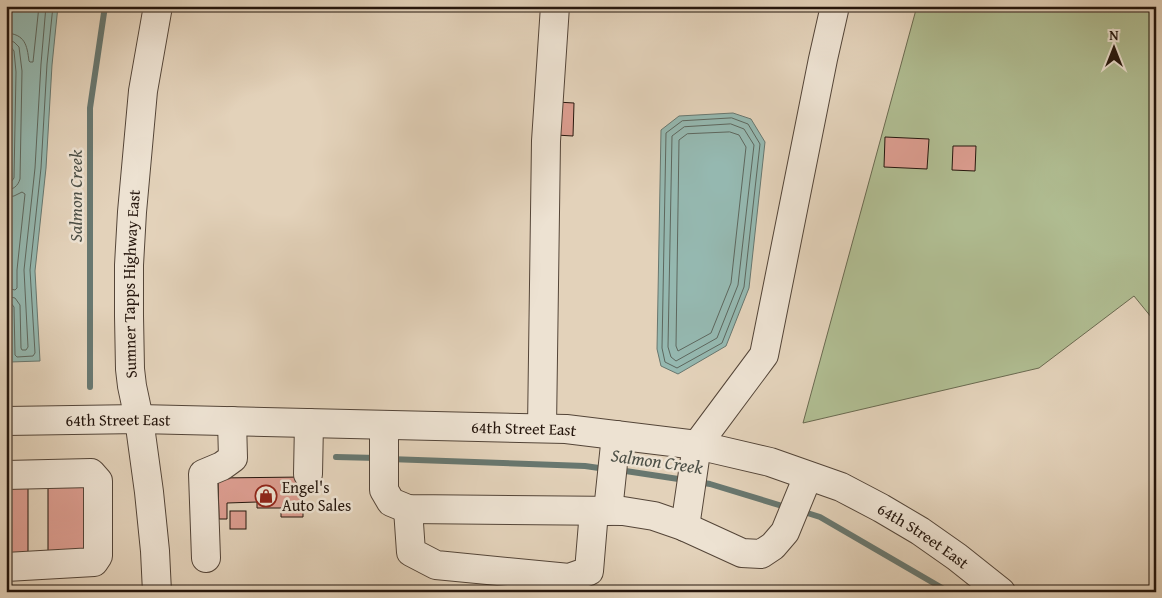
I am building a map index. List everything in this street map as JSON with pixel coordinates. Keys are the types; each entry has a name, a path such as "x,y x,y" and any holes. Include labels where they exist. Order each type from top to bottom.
{"street":[{"name":"Sumner Tapps Highway East","path":"157,592 149,492 130,369 129,265 142,91 158,6"},
{"path":"542,428 546,141 555,6"},
{"path":"685,527 697,445 764,355 835,6"},
{"name":"64th Street East","path":"6,420 139,419 542,428 566,429 697,445 770,462 841,487 920,531 958,557 1001,592"},
{"path":"206,558 204,474 222,466 233,458 232,421"},
{"path":"308,474 309,423"},
{"path":"384,425 384,490 391,502 408,509 624,511 654,516 685,527 742,553 761,554 773,546 785,532 808,476"},
{"path":"408,509 411,552 436,565 569,578 589,571 616,435"},
{"path":"6,475 91,473 98,481 98,556 94,562 6,567"}],"green space":[{"path":"917,6 1156,6 1156,323 1134,296 1039,368 803,423"}],"water":[{"path":"6,6 58,6 52,65 46,168 35,271 40,361 10,362 7,240 11,72 6,30"},
{"path":"733,113 751,119 765,142 749,288 726,346 678,374 661,366 657,349 661,130 679,116"}],"building":[{"path":"557,102 574,103 573,136 556,135"},
{"path":"885,137 929,139 927,169 884,167"},
{"path":"953,146 976,146 975,171 952,170"},
{"path":"303,477 303,517 281,517 281,508 257,508 257,502 227,503 227,519 219,519 218,478"},
{"path":"6,484 28,484 28,559 6,559"},
{"path":"48,484 86,484 86,559 48,559"},
{"path":"230,511 246,511 246,529 230,529"}],"waterway":[{"name":"Salmon Creek","path":"90,387 90,108 105,6"},
{"name":"Salmon Creek","path":"336,457 377,458"},
{"name":"Salmon Creek","path":"389,459 585,466 606,469"},
{"name":"Salmon Creek","path":"619,470 685,480"},
{"name":"Salmon Creek","path":"698,482 789,508"},
{"name":"Salmon Creek","path":"801,511 820,517 949,592"}],"place":[{"name":"Engel's Auto Sales","path":"266,496"}]}
